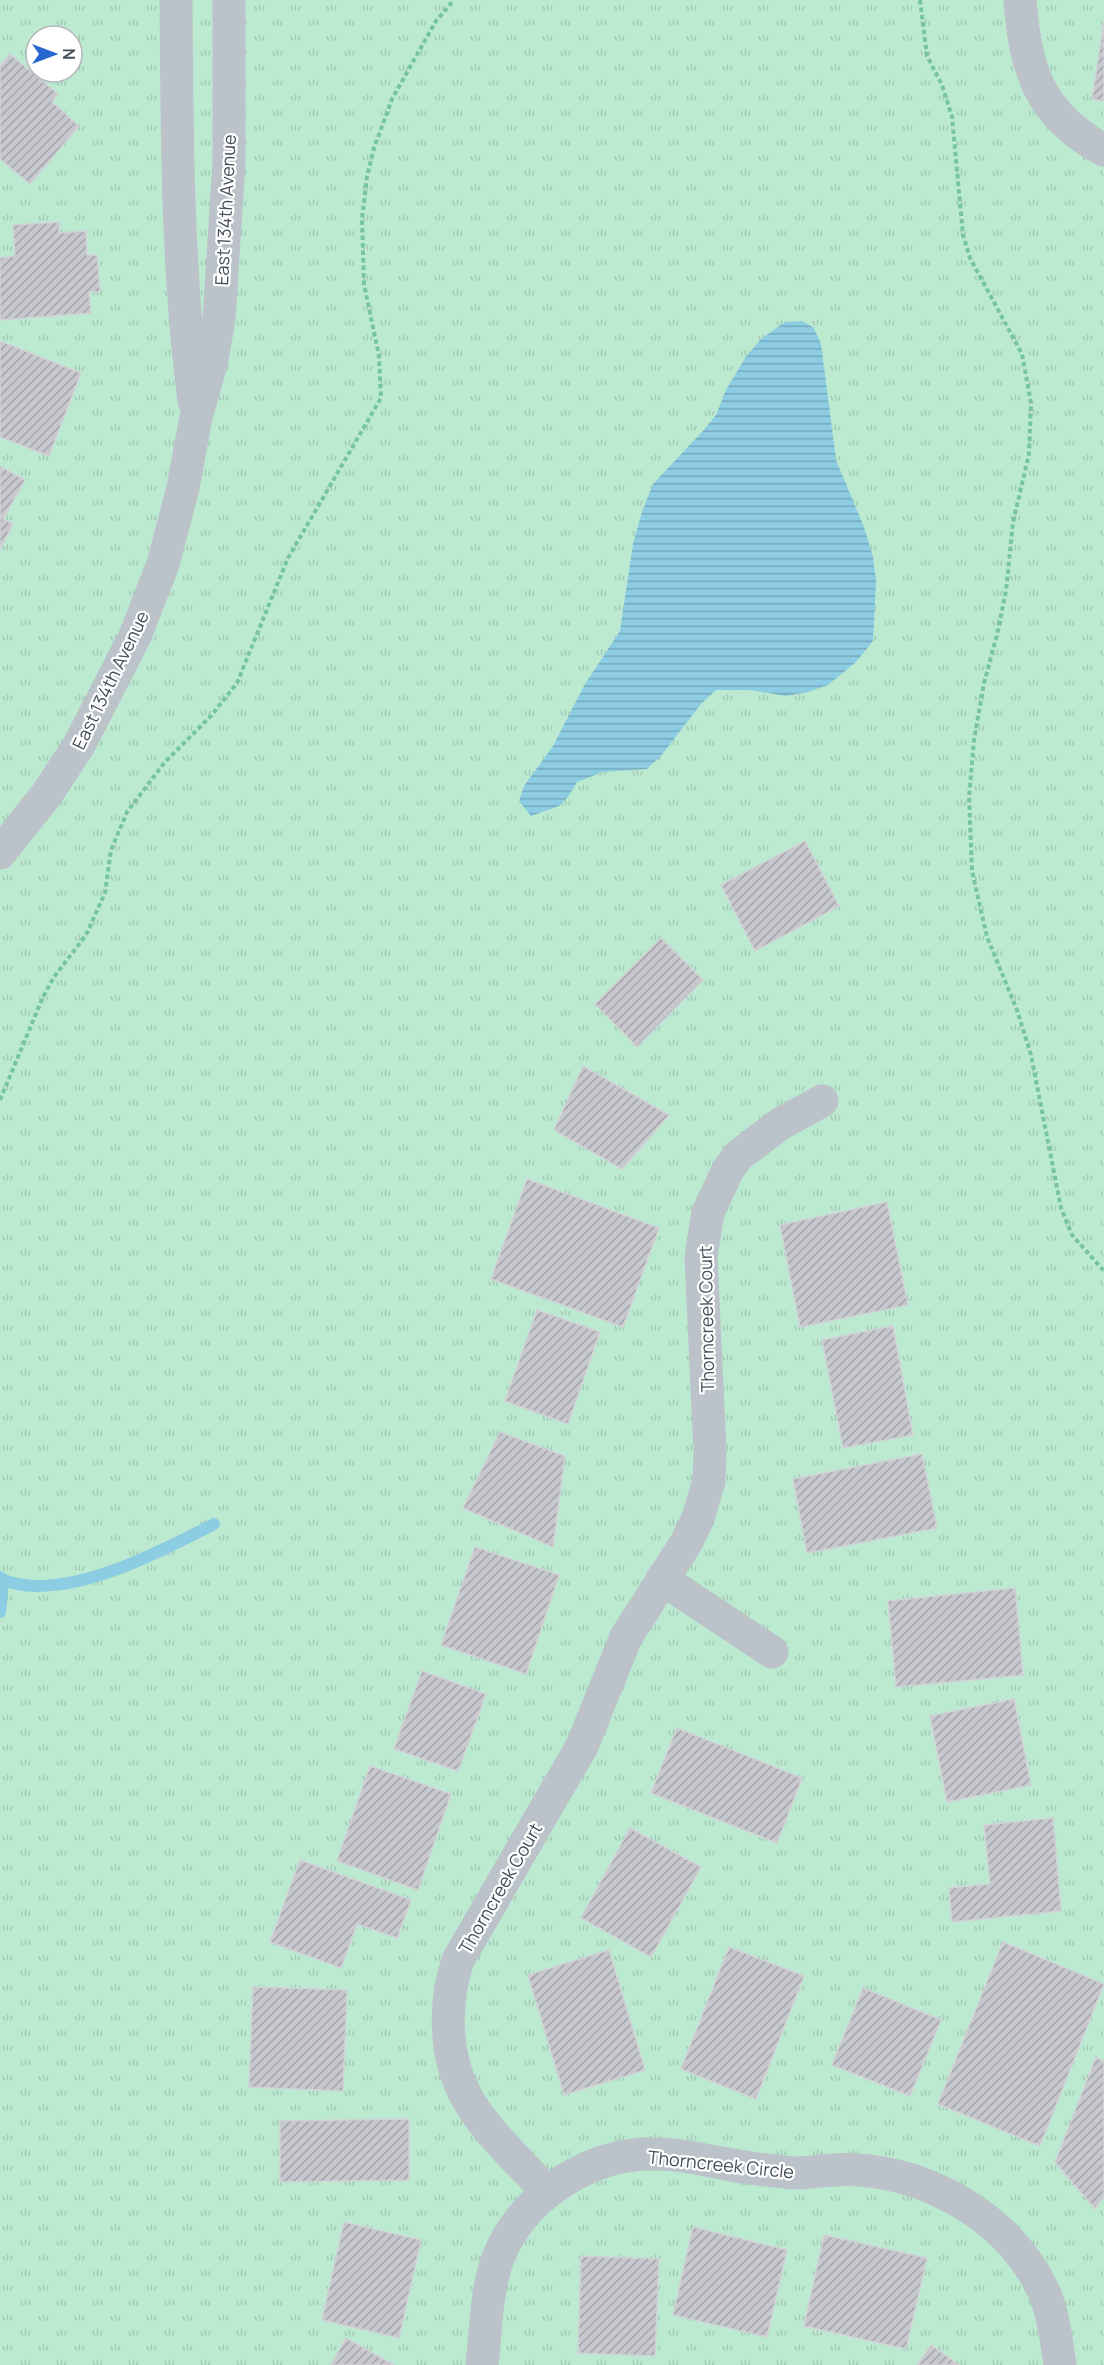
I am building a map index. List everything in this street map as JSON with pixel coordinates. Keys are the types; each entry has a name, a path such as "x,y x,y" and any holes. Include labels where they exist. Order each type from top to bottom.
{"street":[{"name":"East 134th Avenue","path":"176,0 177,179 180,245 185,333 196,417"},
{"name":"East 134th Avenue","path":"0,853 47,794 79,745 135,636 163,564 183,488 196,417 212,360 219,319 229,163 229,0"},
{"path":"1020,0 1021,22 1031,73 1044,97 1062,120 1085,140 1104,150"},
{"name":"Thorncreek Court","path":"548,2192 478,2116 464,2093 452,2055 448,2020 450,1983 458,1960 582,1746 626,1637 694,1527 709,1481 710,1451 701,1257 708,1212 728,1170 738,1156 780,1124 822,1101"},
{"path":"662,1579 772,1652"},
{"name":"Thorncreek Circle","path":"482,2365 489,2297 498,2259 508,2237 527,2211 548,2192 581,2171 607,2159 643,2154 689,2156 762,2170 796,2173 856,2169 898,2175 946,2194 974,2210 1013,2245 1031,2268 1053,2320 1060,2365"}],"path":[{"path":"0,1100 43,997 54,977 86,935 105,893 111,850 127,813 165,762 211,716 237,683 288,558 381,398 379,356 364,284 362,228 367,177 374,148 392,99 436,21 453,0"},
{"path":"920,0 927,56 942,86 952,117 963,235 970,258 1022,354 1031,403 1029,454 1012,522 1004,602 998,635 984,682 974,740 969,796 972,871 987,937 1017,1010 1031,1054 1061,1208 1072,1235 1104,1271"}],"green space":[{"path":"0,0 1104,0 1104,2365 0,2365"}],"water":[{"path":"802,321 814,328 821,344 836,460 864,527 873,557 876,582 873,641 856,662 828,685 808,692 786,696 750,690 716,690 701,704 660,757 647,769 603,772 577,782 559,806 531,816 519,801 524,786 553,746 585,684 620,631 633,544 653,484 716,415 726,390 745,358 761,339 785,322"}],"building":[{"path":"1104,21 1104,101 1092,99"},
{"path":"10,54 24,66 24,84 46,84 58,94 52,102 79,126 30,184 0,159 0,66"},
{"path":"59,222 59,233 86,231 87,255 97,255 100,292 89,292 91,313 0,320 0,258 15,256 13,225"},
{"path":"0,341 81,373 49,456 0,437"},
{"path":"0,466 25,480 3,519 13,524 0,549"},
{"path":"805,841 839,906 755,951 721,885"},
{"path":"661,938 703,980 637,1047 595,1004"},
{"path":"583,1066 669,1115 622,1169 554,1130"},
{"path":"527,1179 659,1228 623,1327 491,1279"},
{"path":"887,1202 908,1305 800,1327 780,1225"},
{"path":"537,1310 600,1332 568,1424 505,1401"},
{"path":"893,1326 913,1435 843,1448 822,1340"},
{"path":"500,1432 565,1456 553,1547 463,1508"},
{"path":"922,1454 937,1528 807,1553 793,1479"},
{"path":"475,1547 559,1575 526,1674 441,1645"},
{"path":"1015,1588 1023,1675 896,1687 888,1601"},
{"path":"422,1671 486,1694 458,1771 394,1749"},
{"path":"1014,1699 1031,1785 947,1802 930,1716"},
{"path":"677,1728 802,1778 777,1843 651,1793"},
{"path":"370,1766 451,1794 418,1890 337,1861"},
{"path":"1053,1818 1061,1911 952,1922 949,1888 990,1884 984,1825"},
{"path":"630,1828 701,1867 651,1957 581,1918"},
{"path":"300,1860 411,1900 397,1938 357,1924 341,1968 270,1942"},
{"path":"1003,1942 1104,1984 1040,2146 938,2104"},
{"path":"729,1947 804,1976 756,2099 681,2069"},
{"path":"609,1950 645,2070 564,2095 528,1975"},
{"path":"253,1987 347,1990 343,2091 249,2087"},
{"path":"863,1988 941,2020 910,2096 832,2065"},
{"path":"1096,2057 1104,2062 1104,2196 1095,2209 1055,2162"},
{"path":"409,2119 409,2180 280,2182 280,2121"},
{"path":"344,2222 421,2240 399,2338 322,2320"},
{"path":"693,2227 787,2250 767,2337 673,2315"},
{"path":"824,2235 927,2258 906,2349 804,2326"},
{"path":"581,2256 659,2259 655,2356 578,2353"},
{"path":"346,2338 394,2365 331,2365"},
{"path":"931,2345 959,2365 917,2365"}],"waterway":[{"path":"0,1577 17,1584 41,1586 92,1577 144,1558 214,1524"},
{"path":"0,1612 3,1581"}]}
